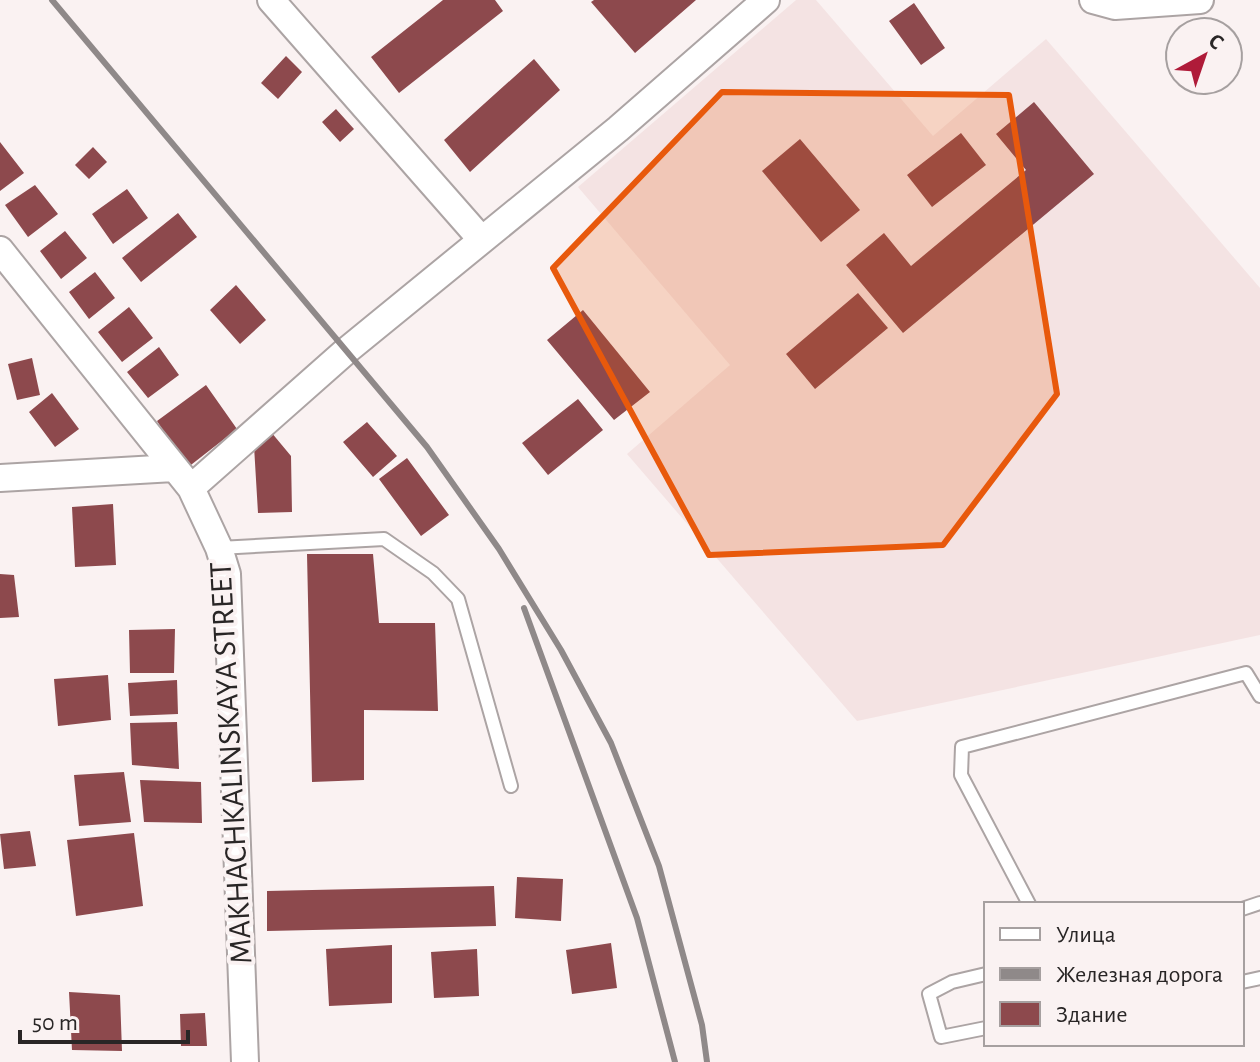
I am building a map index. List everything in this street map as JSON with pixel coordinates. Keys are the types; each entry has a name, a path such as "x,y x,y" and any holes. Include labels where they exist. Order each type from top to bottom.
{"street":[{"path":"271,0 481,239"},
{"path":"0,478 183,478 346,351 618,129 766,0"},
{"path":"1093,0 1115,6 1200,0"},
{"name":"MAKHACHKALINSKAYA STREET","path":"0,250 183,478 219,548 227,574 245,1062"}],"lane":[{"path":"219,548 384,539 433,573 458,599 511,786"},
{"path":"1028,902 961,775 962,747 1246,673 1260,696"},
{"path":"984,974 952,982 929,994 941,1037 984,1028"}],"highlighted area":[{"path":"722,92 1009,95 1057,394 943,545 709,555 553,268"}],"shaded area":[{"path":"796,0 816,0 933,136 1046,39 1260,288 1260,635 857,721 627,454 730,365 578,187"}],"building":[{"path":"443,0 495,0 503,11 399,93 371,57"},
{"path":"696,0 635,53 591,2"},
{"path":"914,3 945,48 921,65 889,21"},
{"path":"286,56 302,72 278,99 261,83"},
{"path":"534,59 560,90 470,172 444,140"},
{"path":"1034,102 1094,174 903,333 846,265 884,233 911,266 1026,170 996,134"},
{"path":"336,109 354,129 340,142 322,122"},
{"path":"961,133 986,165 932,207 907,175"},
{"path":"800,139 860,210 821,242 762,171"},
{"path":"0,142 24,173 0,191"},
{"path":"93,147 107,162 89,179 75,165"},
{"path":"35,185 58,214 28,237 5,205"},
{"path":"127,189 148,218 113,244 92,214"},
{"path":"178,213 197,237 141,282 122,258"},
{"path":"65,231 87,258 61,279 40,251"},
{"path":"95,272 115,298 89,319 69,292"},
{"path":"236,285 266,320 240,344 210,310"},
{"path":"858,293 888,328 815,389 786,354"},
{"path":"129,307 153,338 122,362 98,332"},
{"path":"583,310 650,392 614,420 547,340"},
{"path":"159,347 179,375 148,398 127,372"},
{"path":"32,358 40,395 17,400 8,364"},
{"path":"206,385 237,429 187,468 157,421"},
{"path":"52,393 79,429 55,447 29,412"},
{"path":"578,399 603,430 548,475 522,443"},
{"path":"367,422 397,456 373,477 343,442"},
{"path":"271,432 291,456 292,512 258,513 254,446"},
{"path":"407,458 449,515 421,536 379,479"},
{"path":"113,504 116,565 75,567 72,507"},
{"path":"307,554 373,554 379,623 435,623 438,711 364,710 364,780 312,782"},
{"path":"0,574 14,575 19,617 0,618"},
{"path":"175,629 174,673 130,673 129,630"},
{"path":"108,675 111,720 58,726 54,679"},
{"path":"177,680 178,714 130,716 128,683"},
{"path":"177,722 179,769 132,765 130,723"},
{"path":"124,772 131,822 79,826 74,775"},
{"path":"140,780 201,782 202,823 144,822"},
{"path":"30,831 36,866 4,869 0,834"},
{"path":"134,833 143,906 76,916 67,840"},
{"path":"517,877 563,879 561,921 515,918"},
{"path":"494,886 496,926 267,931 267,891"},
{"path":"611,943 617,988 572,994 566,950"},
{"path":"392,945 392,1003 329,1006 326,949"},
{"path":"477,949 479,996 434,998 431,952"},
{"path":"69,992 120,995 122,1051 72,1050"},
{"path":"205,1013 207,1046 181,1046 180,1014"}],"railway":[{"path":"52,0 427,447 499,549 561,650 611,743 659,866 702,1025 707,1062"},
{"path":"524,608 637,918 675,1062"}]}
